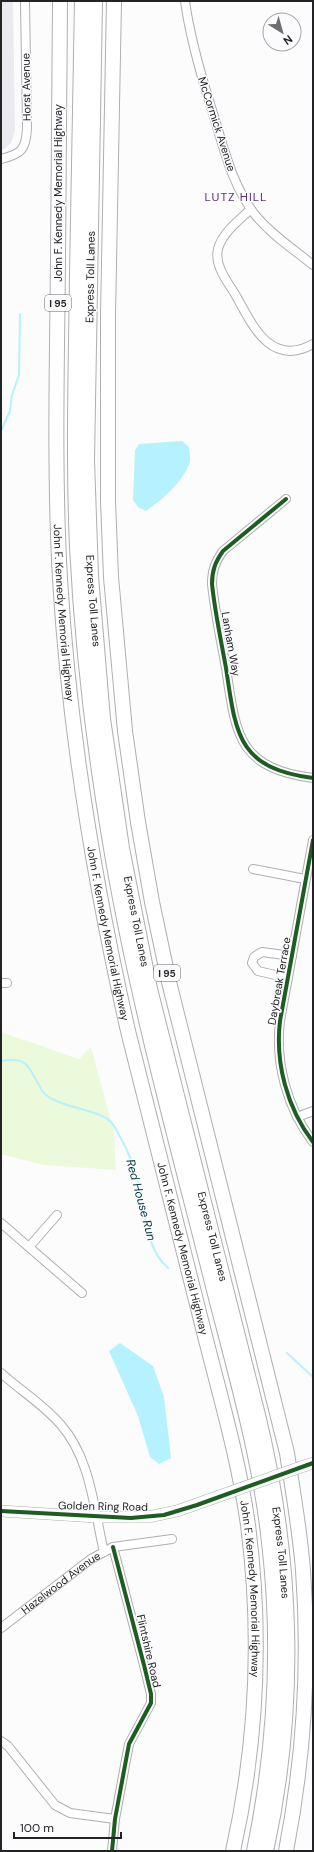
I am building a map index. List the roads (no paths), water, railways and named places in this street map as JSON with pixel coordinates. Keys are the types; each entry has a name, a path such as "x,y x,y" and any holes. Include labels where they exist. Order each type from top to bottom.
{"highway":[{"name":"John F. Kennedy Memorial Highway","path":"60,1 56,429 58,540 65,645 75,742 85,814 114,968 130,1038 235,1454 248,1526 256,1631 255,1694 247,1773 234,1851"},
{"name":"Express Toll Lanes","path":"82,1 75,482 84,647 101,784 125,925 150,1038 251,1438 267,1522 274,1602 275,1688 269,1762 254,1851"},
{"name":"Express Toll Lanes","path":"95,1 87,453 90,563 98,667 118,822 142,951 162,1040 258,1415 277,1505 283,1556 286,1608 287,1687 281,1758 266,1851"},
{"name":"I 95","path":"114,1 107,429 110,562 118,661 138,822 169,982 287,1453 297,1512 303,1570 306,1635 306,1690 301,1756 286,1851"}],"street":[{"name":"Horst Avenue","path":"1,159 18,154 25,143 27,128 25,1"},
{"name":"McCormick Avenue","path":"185,1 192,44 219,134 237,186 251,209 274,235 313,265"},
{"path":"251,209 228,232 218,249 218,259 224,276 251,324 264,341 271,345 290,350 300,349 313,344"},
{"name":"Lanham Way","path":"286,499 223,551 215,564 212,584 232,708 240,735 249,750 263,763 280,772 313,778"},
{"name":"Daybreak Terrace","path":"313,840 280,1021 279,1048 288,1097 297,1117 313,1142"},
{"path":"254,869 306,879"},
{"path":"288,978 258,971 252,963 254,957 262,952 292,956"},
{"path":"297,1117 313,1111"},
{"path":"28,1247 57,1215"},
{"path":"1,1223 82,1292"},
{"path":"2,1376 54,1418 72,1439 85,1470 104,1552"},
{"name":"Golden Ring Road","path":"1,1511 131,1518 164,1514 313,1463"},
{"name":"Hazelwood Avenue","path":"1,1628 91,1559 113,1547 172,1539"},
{"name":"Flintshire Road","path":"112,1851 115,1819 129,1744 149,1709 151,1694 113,1547"},
{"path":"1,1741 8,1746 55,1805 70,1813 115,1819"}],"water":[{"path":"182,441 189,447 190,462 182,477 159,502 146,511 138,507 133,500 135,450 139,444"},
{"path":"120,1343 153,1366 164,1397 171,1458 159,1464 150,1457 138,1416 109,1351"}],"waterway":[{"path":"1,431 10,411 12,395 19,375 20,314"},
{"name":"Red House Run","path":"1,1061 17,1060 26,1064 46,1095 61,1103 98,1114 112,1123 133,1166 139,1186 148,1230 155,1251 160,1260 168,1268"},
{"name":"Red House Run","path":"287,1353 313,1377"}],"district":[{"name":"LUTZ HILL","path":"236,197"}]}
